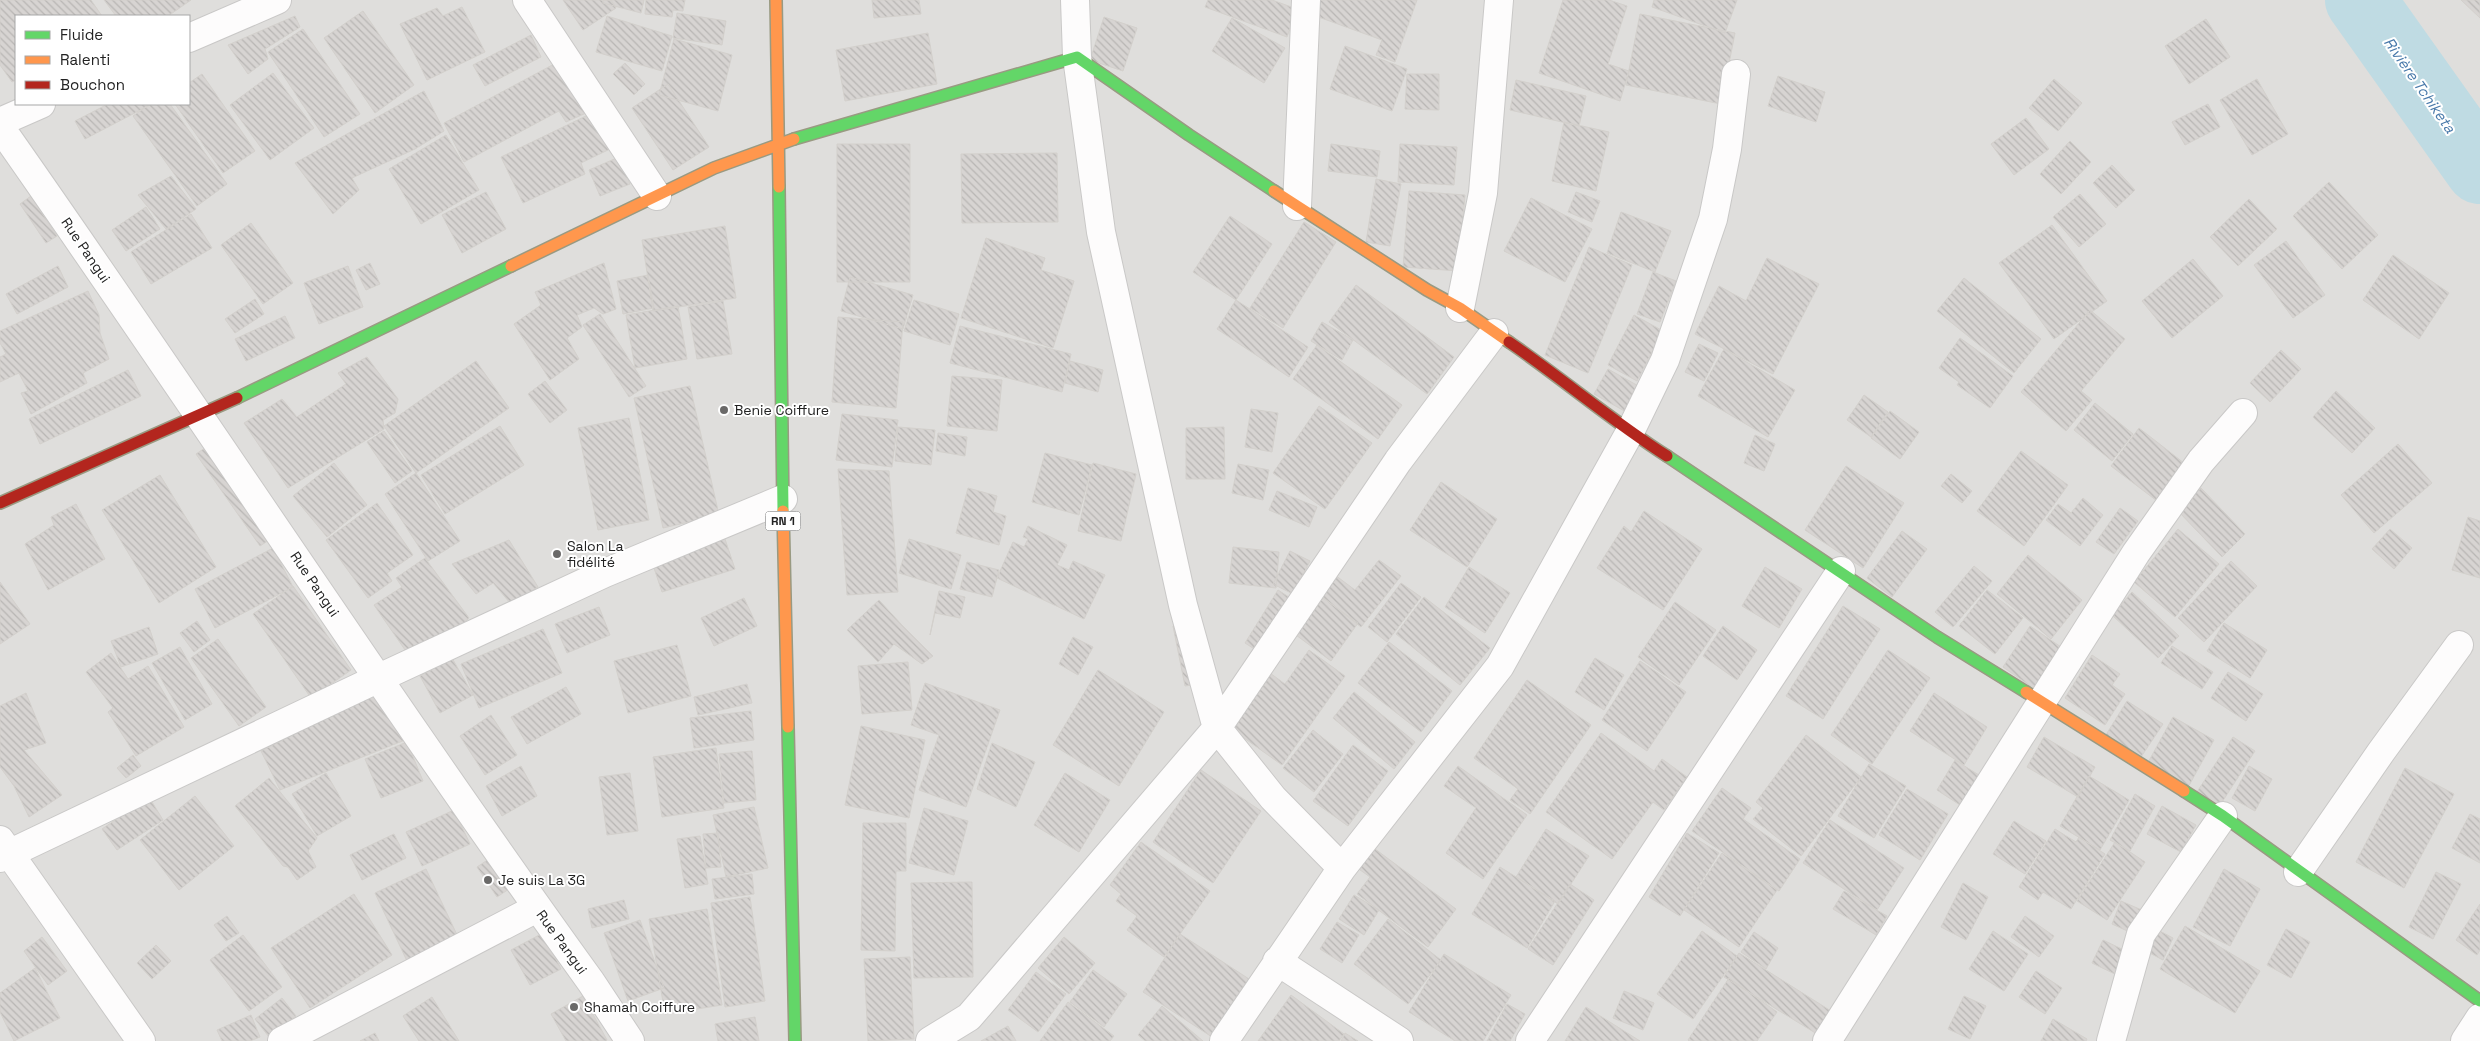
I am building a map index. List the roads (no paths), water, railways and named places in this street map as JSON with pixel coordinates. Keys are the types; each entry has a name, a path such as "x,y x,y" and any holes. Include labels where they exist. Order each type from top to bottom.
{"main road":[{"name":"RN 1","path":"776,0 783,499 795,1041"},
{"path":"0,503 198,417 714,168 778,144 1077,57 1189,135 1427,290 1460,308 1551,371 1630,432 1744,504 1937,637 2223,816 2298,872 2480,1001"}],"street":[{"path":"190,38 277,0"},
{"path":"527,0 657,196"},
{"path":"1075,0 1077,57 1101,232 1183,605 1217,728 1273,798 1342,868"},
{"path":"1298,206 1306,0"},
{"path":"1460,308 1483,193 1499,0"},
{"path":"1224,1041 1342,868 1500,666 1630,432 1665,360 1713,219 1727,149 1736,74"},
{"path":"0,122 39,105"},
{"name":"Rue Pangui","path":"0,126 88,252 198,417 537,908 591,982 630,1041"},
{"path":"930,1041 970,1017 1217,728 1398,461 1494,333"},
{"path":"1828,1041 2136,553 2201,462 2243,413"},
{"path":"141,1041 3,850 605,573 783,499"},
{"path":"1530,1041 1841,571"},
{"path":"2298,872 2381,752 2459,645"},
{"path":"2111,1041 2141,934 2223,816"},
{"path":"282,1041 537,908"},
{"path":"1277,961 1399,1041"},
{"path":"2465,1041 2480,1018"}],"waterway":[{"name":"Rivière Tchiketa","path":"2360,0 2480,169"}],"place":[{"name":"Benie Coiffure","path":"724,410"},
{"name":"Salon La fidélité","path":"557,554"},
{"name":"Je suis La 3G","path":"488,880"},
{"name":"Shamah Coiffure","path":"574,1007"}]}
